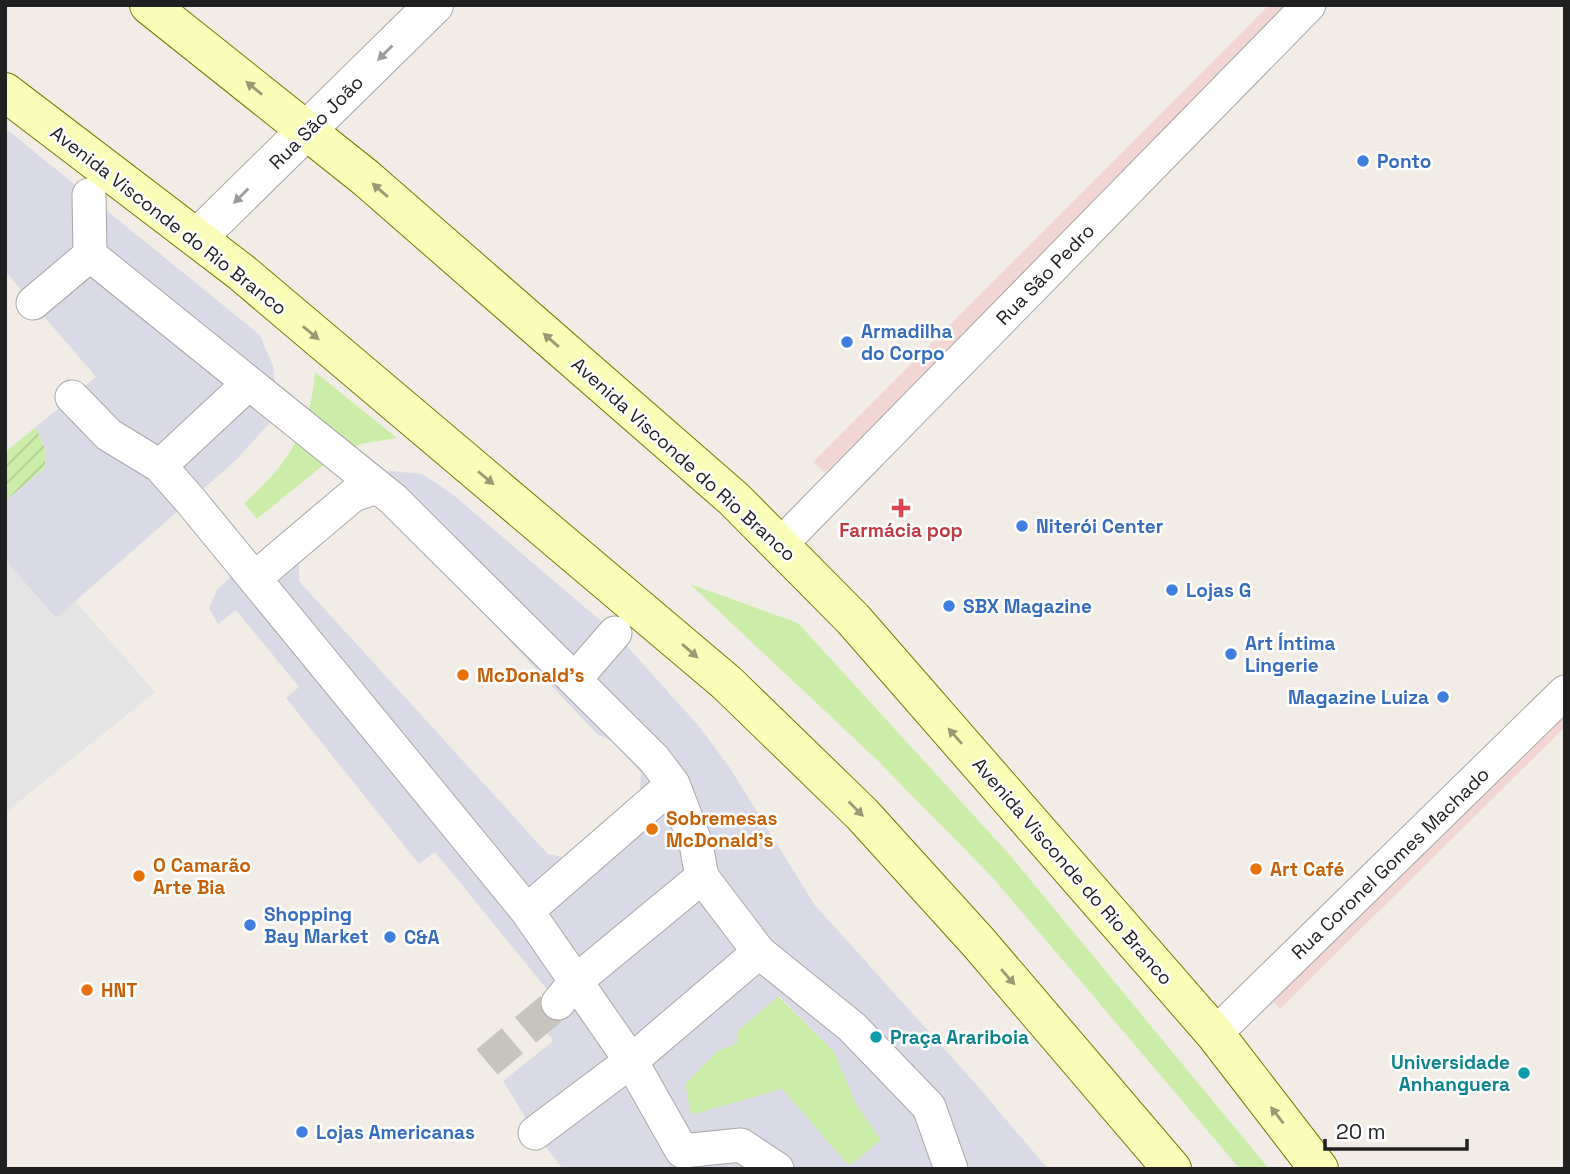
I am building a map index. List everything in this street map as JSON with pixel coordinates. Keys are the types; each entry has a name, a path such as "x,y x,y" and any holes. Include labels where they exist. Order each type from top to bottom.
{"main road":[{"name":"Avenida Visconde do Rio Branco","path":"149,5 366,178 724,490 781,544 853,619 1215,1034 1319,1169"},
{"name":"Avenida Visconde do Rio Branco","path":"5,92 241,272 727,683 862,814 979,943 1172,1169"}],"street":[{"name":"Rua São João","path":"197,238 433,5"},
{"name":"Rua São Pedro","path":"781,544 1309,5"},
{"path":"89,195 90,255 248,384 304,426 337,457 393,499 654,759 673,784 696,844 702,877 759,951 852,1027 929,1107 951,1169"},
{"path":"33,303 90,255"},
{"path":"160,466 248,384"},
{"path":"72,397 109,435 160,466 527,911 567,992 631,1060 680,1160 741,1145 777,1169"},
{"path":"255,578 353,495 377,487"},
{"path":"575,679 615,633"},
{"name":"Rua Coronel Gomes Machado","path":"1215,1034 1565,692"},
{"path":"527,911 673,784"},
{"path":"567,992 702,877"},
{"path":"535,1133 631,1060 759,951"}],"shaded area":[{"path":"1269,5 1298,5 825,473 813,462"},
{"path":"5,128 260,335 273,366 276,396 269,424 235,461 56,618 5,560 5,501 45,468 46,450 36,427 96,377 5,271"},
{"path":"391,471 422,474 451,493 615,633 698,725 730,768 814,904 975,1083 1048,1169 563,1169 535,1133 503,1081 553,1041 546,1031 567,1014 435,852 419,864 286,698 299,687 236,610 218,624 209,608 217,590 244,564 332,491 363,475","holes":["365,505 382,505 597,734 613,742 641,773 640,793 567,858 548,854 299,581 299,563","779,996 834,1051 856,1104 881,1140 849,1166 782,1089 691,1115 685,1084 717,1051 738,1043 737,1031"]},
{"path":"5,560 55,618 75,601 155,692 5,813"},
{"path":"1565,697 1565,727 1280,1009 1266,993"}],"green space":[{"path":"315,372 397,438 361,444 327,462 257,519 244,503 273,475 294,445 308,411"},
{"path":"36,427 46,451 45,468 5,501 5,452"},
{"path":"690,584 798,623 1009,854 1269,1169 1240,1169 993,878 877,760"},
{"path":"778,996 834,1051 856,1104 882,1139 849,1167 782,1089 691,1115 685,1084 717,1050 738,1043 737,1031"}],"tunnel":[{"path":"487,1062 558,1003"}],"place":[{"name":"Ponto","path":"1363,161"},
{"name":"Armadilha do Corpo","path":"847,342"},
{"name":"Farmácia pop","path":"901,508"},
{"name":"Niterói Center","path":"1022,526"},
{"name":"Lojas G","path":"1172,590"},
{"name":"SBX Magazine","path":"949,606"},
{"name":"Art Íntima Lingerie","path":"1231,654"},
{"name":"McDonald's","path":"463,675"},
{"name":"Magazine Luiza","path":"1443,697"},
{"name":"Sobremesas McDonald's","path":"652,829"},
{"name":"Art Café","path":"1256,869"},
{"name":"O Camarão Arte Bia","path":"139,876"},
{"name":"Shopping Bay Market","path":"250,925"},
{"name":"C&A","path":"390,937"},
{"name":"HNT","path":"87,990"},
{"name":"Praça Arariboia","path":"876,1037"},
{"name":"Universidade Anhanguera","path":"1524,1073"},
{"name":"Lojas Americanas","path":"302,1132"}]}
